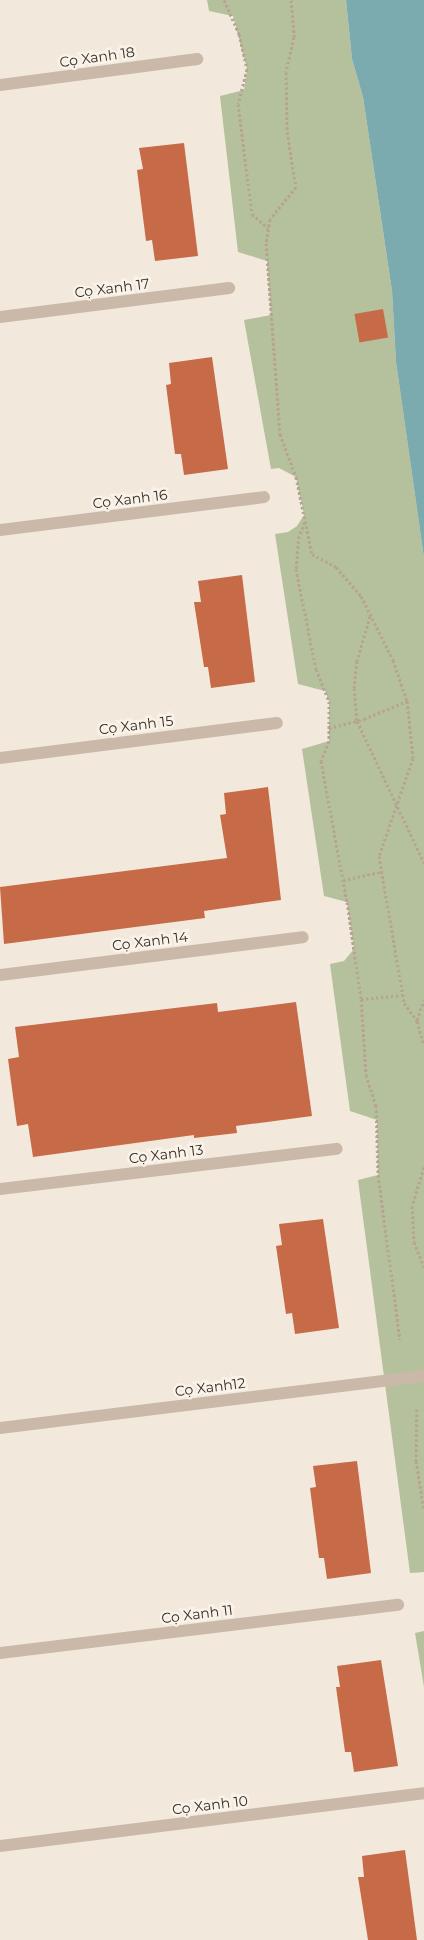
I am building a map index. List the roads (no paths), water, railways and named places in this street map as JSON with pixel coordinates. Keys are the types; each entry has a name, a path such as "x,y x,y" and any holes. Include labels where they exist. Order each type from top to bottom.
{"street":[{"name":"Cọ Xanh 18","path":"0,85 197,59"},
{"name":"Cọ Xanh 17","path":"0,317 228,288"},
{"name":"Cọ Xanh 16","path":"0,530 264,497"},
{"name":"Cọ Xanh 15","path":"0,758 277,722"},
{"name":"Cọ Xanh 14","path":"0,976 303,937"},
{"name":"Cọ Xanh 13","path":"0,1189 336,1149"},
{"name":"Cọ Xanh12","path":"0,1428 424,1376"},
{"name":"Cọ Xanh 11","path":"0,1653 398,1605"},
{"name":"Cọ Xanh 10","path":"0,1846 424,1793"}],"water":[{"path":"346,0 424,0 424,558 396,362 392,291 363,97 352,59"}]}
